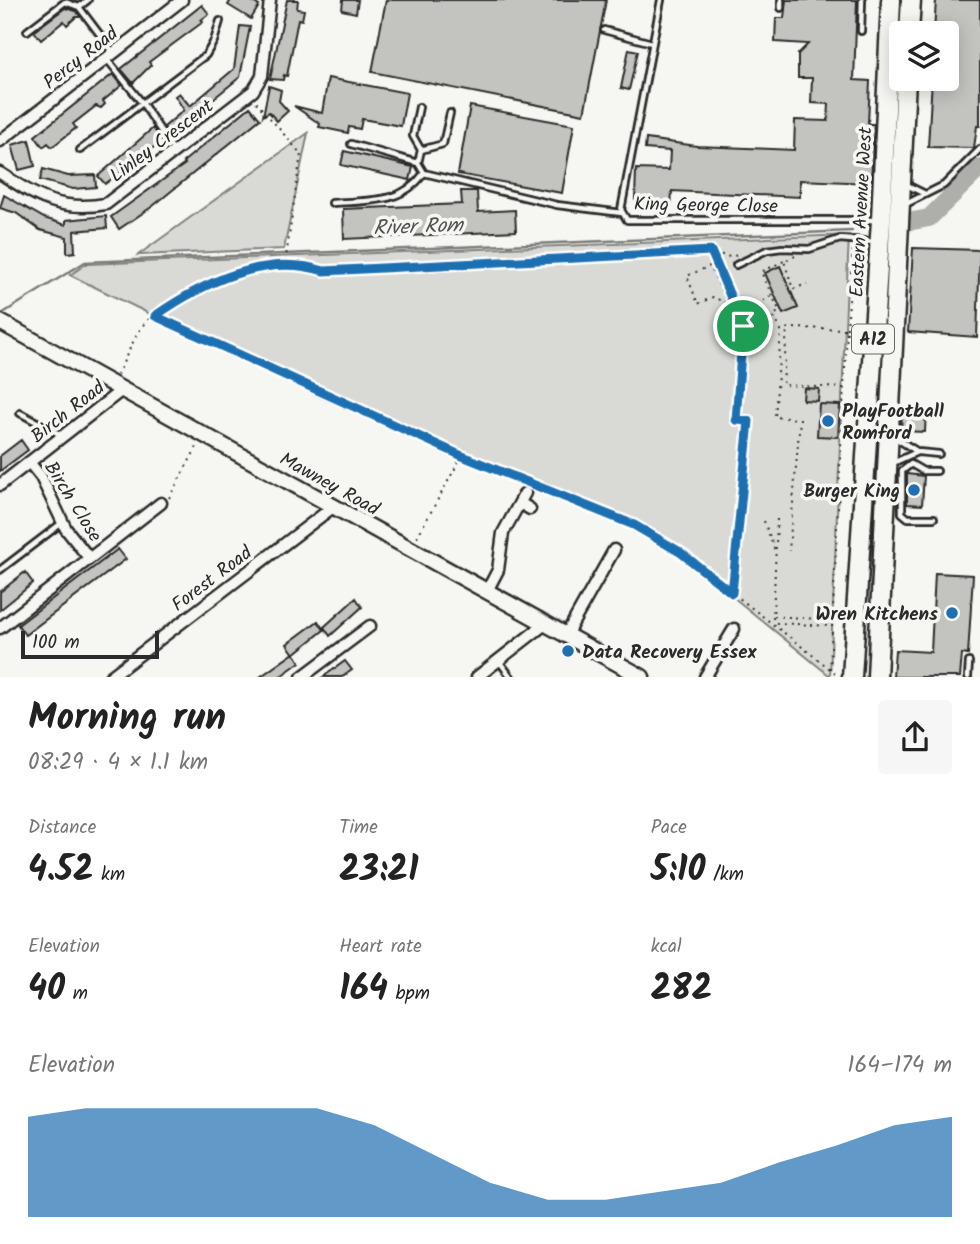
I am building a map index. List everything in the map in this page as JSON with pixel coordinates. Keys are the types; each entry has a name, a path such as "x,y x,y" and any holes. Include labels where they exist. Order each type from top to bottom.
{"highway":[{"name":"Eastern Avenue West","path":"852,677 880,243 891,0"},
{"path":"910,21 911,0"},
{"name":"Eastern Avenue West","path":"877,677 905,91"}],"street":[{"name":"Percy Road","path":"0,141 182,0"},
{"name":"Linley Crescent","path":"0,173 57,205 87,208 106,204 249,95 261,76 270,0"},
{"name":"Mawney Road","path":"0,322 119,384 204,435 642,677"},
{"name":"Birch Road","path":"0,485 63,436 119,384"},
{"name":"Birch Close","path":"29,462 41,477 63,522 89,558"},
{"path":"487,591 498,569 503,533 522,498 530,509"},
{"name":"Birch Close","path":"0,628 161,503"},
{"name":"Forest Road","path":"110,677 333,507"},
{"path":"566,635 614,550"},
{"path":"477,677 545,624"},
{"path":"302,677 370,626"},
{"path":"705,677 734,629"}],"lane":[{"path":"79,7 88,0"},
{"name":"King George Close","path":"661,0 621,210 627,220 881,220"},
{"path":"781,0 781,8"},
{"path":"861,31 862,0"},
{"path":"27,31 65,2 79,7 175,152"},
{"path":"80,150 206,55 215,41 220,20"},
{"path":"604,30 652,43"},
{"path":"418,163 421,150 413,136 419,107"},
{"path":"421,150 443,144 450,113"},
{"path":"351,144 418,163 424,173 557,205 623,214"},
{"path":"898,208 944,184 980,149"},
{"path":"332,203 399,197 415,186 424,173"},
{"path":"900,181 926,194"},
{"path":"736,265 767,250 809,249 840,239 880,243"},
{"path":"20,413 63,436"},
{"path":"888,432 905,446 918,452 939,454"},
{"path":"887,469 902,456 918,452"},
{"path":"934,518 908,518 902,513 902,471 911,464 923,471 937,471"},
{"path":"0,570 63,522"},
{"path":"498,660 511,677"},
{"path":"968,677 969,662"}],"path":[{"path":"249,95 301,154 285,264"},
{"path":"830,670 854,239"},
{"path":"743,326 774,317 779,310 761,272 809,249"},
{"path":"711,251 743,326 736,420 749,421 732,593"},
{"path":"119,384 148,319 193,292 242,271 285,264 336,271 711,251 726,257"},
{"path":"784,261 793,289 807,285"},
{"path":"728,304 710,265 687,276 698,304 713,297 728,304 733,302"},
{"path":"763,301 772,296"},
{"path":"155,316 462,456 634,525 680,552 841,677"},
{"path":"774,317 781,330 775,417 800,419 789,551"},
{"path":"844,388 783,385 787,328 847,329"},
{"path":"161,503 172,496 204,435"},
{"path":"410,549 462,456"},
{"path":"777,519 773,616 777,623 832,626"},
{"path":"764,521 776,552"},
{"path":"773,616 832,620"}],"shaded area":[{"path":"308,133 284,249 138,255"},
{"path":"849,235 830,676 679,553 634,527 535,489 320,397 70,275 86,264"}],"building":[{"path":"231,0 250,0 259,6 251,19 228,5"},
{"path":"287,0 298,0 297,9 304,10 302,20 298,19 287,76 284,75 283,80 270,79"},
{"path":"343,0 358,0 356,13 342,10"},
{"path":"386,0 606,0 584,114 372,72"},
{"path":"786,0 857,0 854,80 870,81 868,124 874,124 871,183 800,180 800,197 672,191 671,207 641,206 641,200 635,200 636,169 669,170 670,151 645,149 646,139 697,146 794,150 795,120 828,121 829,104 811,103 812,78 798,78 798,54 808,44 775,42 776,18 784,18"},
{"path":"936,0 980,0 980,126 977,126 974,148 928,147 931,91 959,91 959,21 935,21"},
{"path":"202,5 209,14 201,20 203,22 149,62 151,65 133,83 121,69"},
{"path":"65,8 76,11 81,17 76,17 67,25 64,21 41,40 34,31"},
{"path":"240,26 250,27 240,77 169,135 164,127 184,110 175,96 179,93 190,106 234,69"},
{"path":"629,49 638,51 629,90 621,88"},
{"path":"113,74 122,85 103,101 105,104 101,108 96,106 73,124 76,128 52,147 48,143 43,147 35,136"},
{"path":"328,78 407,93 401,126 362,119 360,129 349,127 348,133 319,127 320,124 294,106 322,113"},
{"path":"269,86 281,90 279,101 288,111 277,121 269,112 263,116"},
{"path":"470,106 574,125 562,193 458,174"},
{"path":"250,107 260,119 153,206 119,229 111,217 185,164 183,162"},
{"path":"153,128 162,141 105,184 98,176"},
{"path":"29,140 35,166 19,170 12,145"},
{"path":"344,151 413,167 410,180 341,165"},
{"path":"43,169 68,176 95,175 96,187 73,189 40,180"},
{"path":"461,191 477,191 478,212 515,210 516,231 344,239 343,209 462,204"},
{"path":"4,195 44,218 66,225 66,220 106,216 107,228 74,231 75,252 67,253 67,237 40,230 16,213 0,208"},
{"path":"913,248 980,250 977,337 908,332"},
{"path":"780,266 798,308 783,314 765,273"},
{"path":"804,388 819,389 818,401 803,400"},
{"path":"819,404 840,405 838,437 817,436"},
{"path":"902,409 926,410 925,432 901,431"},
{"path":"21,440 28,450 0,471 0,456"},
{"name":"Burger King","path":"907,474 924,476 922,505 907,504"},
{"path":"118,549 126,559 25,635 18,625"},
{"path":"25,572 33,583 0,610 0,592"},
{"name":"Wren Kitchens","path":"935,573 973,575 968,655 962,654 960,677 893,677 895,650 931,652"},
{"path":"356,598 362,607 330,636 324,627"},
{"path":"318,621 324,630 294,654 287,644"},
{"path":"294,653 300,662 285,673 279,677 260,677"},
{"path":"345,661 352,670 342,677 323,677"}],"waterway":[{"name":"River Rom","path":"913,221 929,218 980,168"},
{"name":"River Rom","path":"0,315 85,262 852,231"}],"place":[{"name":"PlayFootball Romford","path":"828,421"},
{"name":"Burger King","path":"914,490"},
{"name":"Wren Kitchens","path":"952,613"},
{"name":"Data Recovery Essex","path":"568,651"}],"route":[{"path":"711,251 743,326 736,420 749,421 732,593 680,552 634,525 460,455 155,316 193,292 242,271 275,266 298,264 324,271 711,251"}]}
